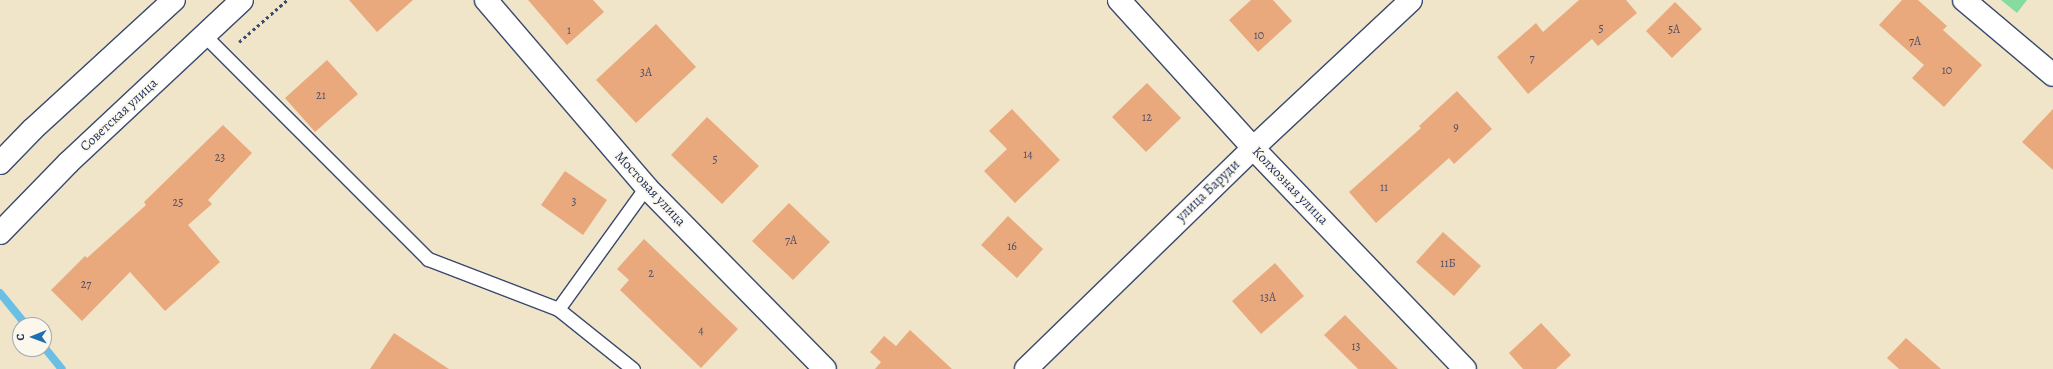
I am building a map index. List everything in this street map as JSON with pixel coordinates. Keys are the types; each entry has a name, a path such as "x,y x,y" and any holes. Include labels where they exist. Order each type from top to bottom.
{"street":[{"path":"0,162 33,129 174,0"},
{"name":"Советская улица","path":"0,233 68,163 242,0"},
{"name":"Мостовая улица","path":"486,0 646,187 825,369"},
{"name":"Колхозная улица","path":"1119,0 1253,148 1465,369"},
{"name":"улица Баруди","path":"1026,369 1253,148 1411,0"},
{"path":"1964,0 2053,75"}],"lane":[{"path":"204,35 428,259 558,309 634,369"},
{"path":"558,309 646,187"}],"path":[{"path":"225,55 287,0"}],"green space":[{"path":"2001,0 2027,0 2017,13"}],"building":[{"path":"349,0 413,0 377,32"},
{"path":"528,0 593,0 604,12 567,45"},
{"path":"1251,0 1273,0 1292,21 1258,52 1229,20"},
{"path":"1579,0 1626,0 1637,13 1598,46 1592,39 1528,94 1497,57 1536,23 1543,32"},
{"path":"1902,0 1918,0 1947,26 1943,30 1982,65 1944,107 1912,78 1924,65 1879,25"},
{"path":"1675,2 1702,29 1672,58 1646,31"},
{"path":"656,24 696,67 636,123 596,80"},
{"path":"327,60 358,94 315,132 285,98"},
{"path":"1147,83 1181,118 1146,152 1112,117"},
{"path":"1457,91 1492,129 1454,164 1449,158 1376,223 1349,192 1421,128 1419,126"},
{"path":"1012,109 1060,160 1015,203 984,171 1007,149 989,131"},
{"path":"2053,109 2053,170 2022,142"},
{"path":"707,117 759,166 722,204 671,155"},
{"path":"223,125 252,153 208,200 212,204 188,225 220,262 165,311 130,272 82,321 51,290 85,256 87,258 146,205 144,202"},
{"path":"565,171 607,200 583,235 541,205"},
{"path":"789,203 830,242 793,280 752,241"},
{"path":"1008,216 1043,249 1017,278 981,245"},
{"path":"1443,232 1481,266 1454,296 1416,262"},
{"path":"644,239 738,329 701,368 620,290 629,280 617,269"},
{"path":"1275,263 1304,296 1261,334 1232,301"},
{"path":"1345,315 1398,369 1358,369 1324,335"},
{"path":"1541,323 1571,355 1556,369 1523,369 1509,353"},
{"path":"910,330 952,369 875,369 881,362 870,352 884,336 896,346"},
{"path":"394,333 449,369 370,369"},
{"path":"1906,338 1941,369 1899,369 1887,358"}],"waterway":[{"path":"0,293 20,317"},
{"path":"52,357 62,369"}]}
